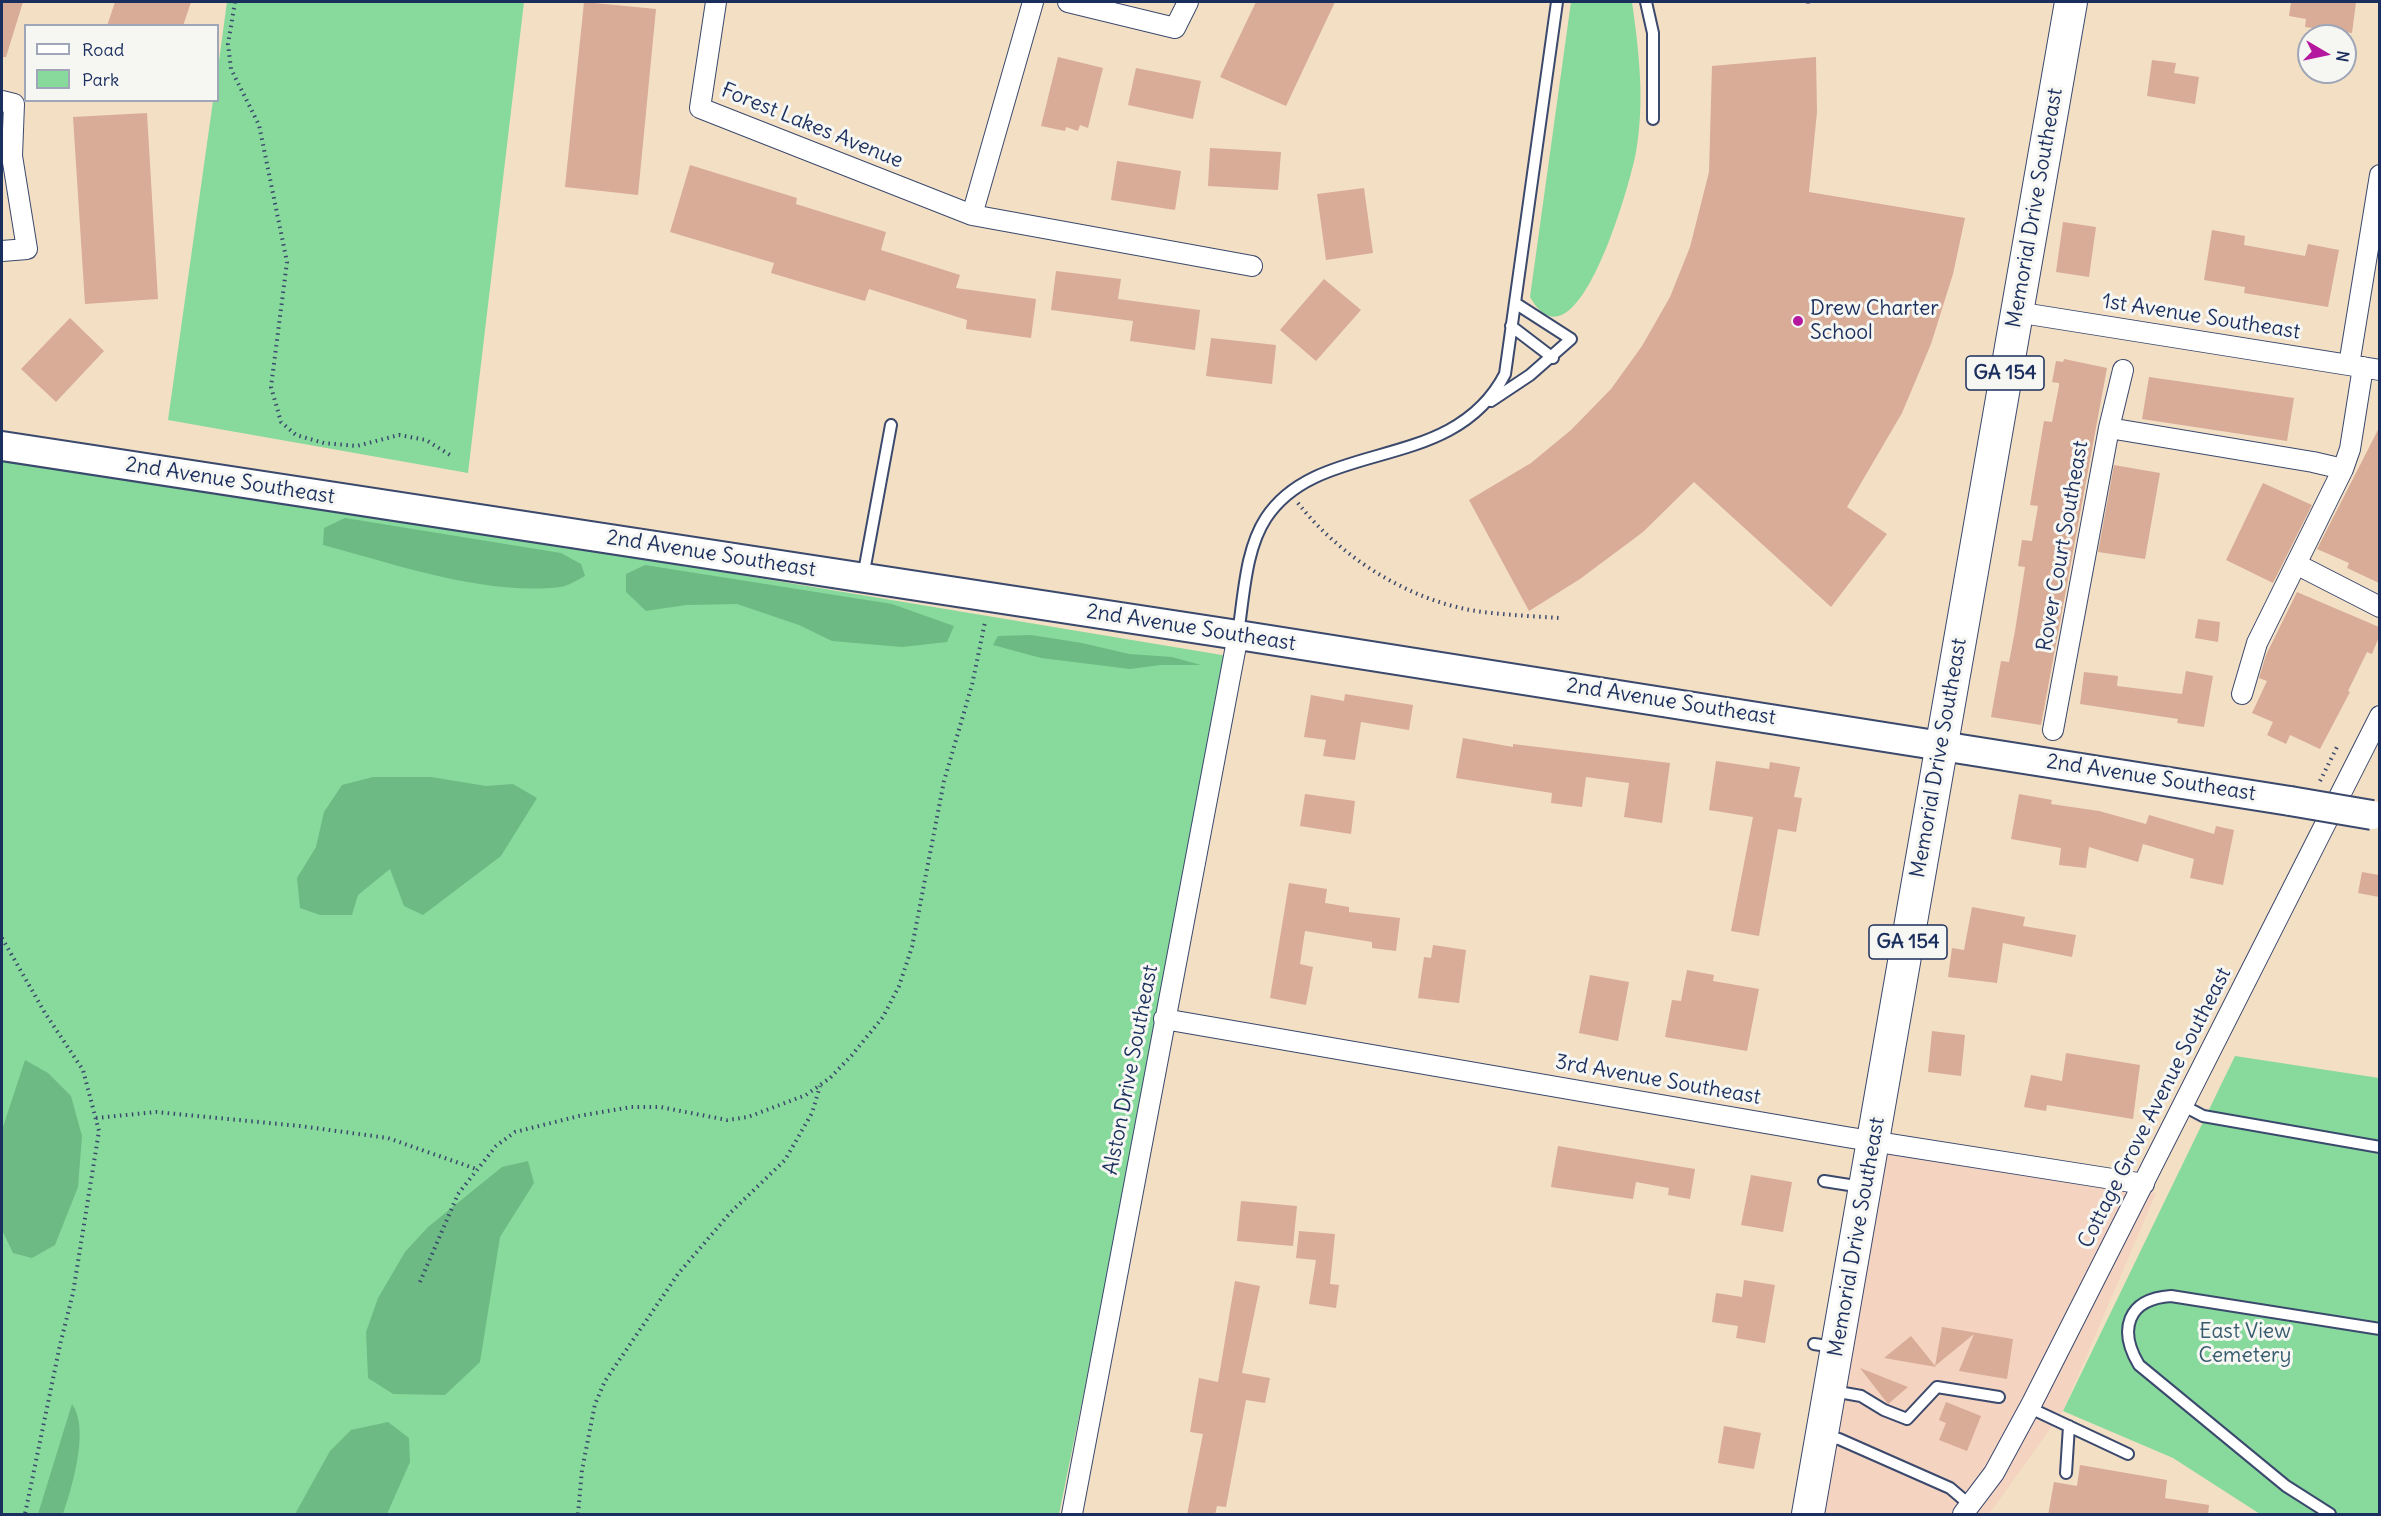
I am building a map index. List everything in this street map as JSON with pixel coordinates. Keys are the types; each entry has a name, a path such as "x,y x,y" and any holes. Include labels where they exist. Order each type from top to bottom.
{"main road":[{"name":"Memorial Drive Southeast","path":"1808,1515 1830,1390 1826,1346 1866,1188 2071,2"}],"street":[{"name":"Forest Lakes Avenue","path":"716,2 700,108 972,215 1252,266"},
{"path":"972,215 1033,2"},
{"path":"1068,2 1174,28 1188,2"},
{"path":"2,101 14,104 7,161 27,249 2,251"},
{"path":"2242,694 2257,642 2343,469 2350,449 2364,367 2379,176"},
{"name":"1st Avenue Southeast","path":"2016,312 2364,367"},
{"name":"Rover Court Southeast","path":"2053,730 2109,428 2123,370"},
{"path":"2109,428 2343,469"},
{"name":"2nd Avenue Southeast","path":"2,446 1941,744 2376,816"},
{"path":"2296,564 2379,607"},
{"name":"Alston Drive Southeast","path":"1072,1515 1238,635"},
{"name":"Cottage Grove Avenue Southeast","path":"1966,1510 1994,1473 2030,1408 2379,716"},
{"name":"3rd Avenue Southeast","path":"1164,1019 2144,1184"}],"lane":[{"path":"1483,406 1495,392 1504,374 1557,2"},
{"path":"1646,2 1653,33 1653,119"},
{"path":"1238,635 1257,538 1266,518 1290,493 1306,482 1351,464 1451,430 1553,358 1571,339 1515,303"},
{"path":"1511,326 1553,358"},
{"path":"863,578 891,425"},
{"path":"2184,1106 2204,1116 2379,1147"},
{"path":"1824,1181 1866,1188"},
{"path":"2330,1515 2286,1486 2139,1365 2128,1347 2128,1329 2132,1317 2140,1306 2159,1297 2171,1296 2379,1329"},
{"path":"1830,1390 1861,1396 1884,1410 1907,1419 1937,1387 1999,1397"},
{"path":"2030,1408 2128,1454"},
{"path":"2066,1473 2069,1426"},
{"path":"1822,1437 1839,1439 1950,1488 1966,1510"}],"path":[{"path":"235,2 228,44 231,69 259,125 287,262 272,387 281,422 296,435 324,443 357,446 399,435 426,440 450,455"},
{"path":"1290,493 1304,512 1343,548 1394,582 1451,605 1476,611 1559,618"},
{"path":"420,1282 458,1194 496,1146 515,1132 536,1125 632,1107 660,1107 727,1120 778,1107 806,1095 852,1055 883,1017 899,986 912,947 944,781 972,685 985,622"},
{"path":"2319,782 2338,745"},
{"path":"2,938 45,1013 83,1070 96,1118 98,1147 74,1293 60,1345 25,1515"},
{"path":"578,1515 582,1470 594,1404 605,1381 678,1274 730,1213 785,1160 812,1113 820,1085"},
{"path":"96,1118 156,1112 311,1127 388,1138 476,1169"}],"shaded area":[{"path":"1884,1148 2156,1193 2063,1411 1989,1514 1820,1514"}],"green space":[{"path":"227,2 524,2 468,473 168,420 213,102 219,102 219,61"},
{"path":"1571,2 1632,2 1641,95 1639,133 1624,198 1598,266 1582,295 1565,313 1548,316 1530,297"},
{"path":"2,452 1234,657 1059,1514 2,1514"},
{"path":"345,518 561,553 581,564 585,576 560,587 531,589 501,587 471,583 410,569 323,545 324,528"},
{"path":"645,565 892,604 954,626 947,642 902,647 832,641 799,625 737,604 686,605 646,611 626,592 626,574"},
{"path":"1031,635 1082,643 1129,654 1172,657 1201,665 1161,665 1130,669 1041,658 993,645 998,636"},
{"path":"373,777 431,777 486,786 513,784 537,798 501,856 423,915 404,906 390,869 358,895 352,915 320,915 300,908 297,878 316,847 324,812 342,785"},
{"name":"East View Cemetery","path":"2235,1056 2379,1078 2379,1514 2260,1514 2173,1458 2063,1411"},
{"path":"25,1060 48,1073 71,1096 82,1136 78,1187 55,1245 32,1258 13,1253 2,1230 2,1130"},
{"path":"528,1161 534,1183 500,1237 480,1362 445,1395 393,1394 368,1378 366,1332 378,1298 405,1252 428,1227 502,1167"},
{"path":"72,1404 77,1415 79,1443 75,1474 67,1503 63,1514 38,1514"},
{"path":"388,1422 409,1438 410,1462 387,1514 295,1514 330,1451 351,1430"}],"building":[{"path":"2,2 23,2 6,57 2,57"},
{"path":"115,2 191,2 184,24 108,24"},
{"path":"584,2 656,9 638,195 565,187"},
{"path":"1256,2 1335,2 1286,106 1220,77"},
{"path":"2291,2 2356,2 2353,24 2305,24 2306,19 2289,16"},
{"path":"1058,57 1103,68 1088,128 1080,125 1078,131 1066,127 1065,131 1041,126"},
{"name":"Drew Charter School","path":"1816,57 1817,112 1809,192 1965,218 1953,274 1931,344 1902,413 1847,507 1887,534 1831,607 1694,482 1643,532 1580,579 1529,611 1469,500 1531,463 1571,430 1611,389 1642,346 1670,297 1690,247 1709,172 1712,66"},
{"path":"2152,60 2176,63 2174,73 2199,77 2195,104 2147,96"},
{"path":"1136,68 1201,81 1193,119 1128,105"},
{"path":"147,113 158,299 85,304 73,117"},
{"path":"1210,148 1281,152 1278,190 1208,186"},
{"path":"1117,161 1181,171 1175,210 1111,200"},
{"path":"690,165 797,198 796,204 886,232 881,250 960,275 956,288 1036,299 1031,338 966,329 967,320 869,289 865,301 771,273 774,263 670,232"},
{"path":"1364,188 1373,253 1326,260 1317,194"},
{"path":"2063,222 2096,227 2089,277 2056,272"},
{"path":"2212,230 2245,236 2244,245 2305,256 2308,244 2339,250 2328,307 2244,293 2245,287 2204,280"},
{"path":"1056,271 1121,279 1118,299 1200,310 1195,350 1130,341 1133,321 1051,310"},
{"path":"1324,279 1361,310 1316,361 1280,330"},
{"path":"70,318 104,351 56,402 21,369"},
{"path":"1211,338 1276,345 1272,384 1206,376"},
{"path":"2064,359 2107,368 2041,725 1991,717 2001,661 2009,662 2015,631 2025,567 2018,566 2022,540 2032,541 2038,506 2030,505 2044,421 2052,422 2059,386 2059,383 2052,382 2056,361 2063,362"},
{"path":"2149,377 2294,398 2287,441 2142,419"},
{"path":"2379,428 2379,583 2347,568 2349,563 2317,549"},
{"path":"2114,465 2160,473 2145,559 2098,552"},
{"path":"2263,483 2312,505 2273,583 2226,560"},
{"path":"2297,592 2379,627 2379,637 2372,654 2367,652 2348,691 2350,692 2320,749 2290,735 2286,744 2267,735 2273,722 2252,713 2267,681 2259,678 2266,655"},
{"path":"2198,619 2220,622 2218,642 2195,638"},
{"path":"2186,671 2213,676 2204,727 2177,723 2178,719 2080,704 2084,672 2118,676 2117,686 2182,694"},
{"path":"1345,694 1413,705 1409,730 1361,722 1355,760 1323,756 1326,740 1304,737 1311,695 1344,701"},
{"path":"1463,738 1513,747 1513,744 1670,763 1662,823 1624,817 1629,783 1586,777 1582,807 1551,803 1552,793 1456,778"},
{"path":"1716,761 1769,769 1770,762 1800,767 1794,797 1802,798 1796,832 1778,829 1759,936 1731,931 1753,817 1709,810"},
{"path":"1305,794 1355,801 1351,834 1300,826"},
{"path":"2019,794 2052,800 2051,804 2099,811 2146,824 2149,815 2214,834 2216,826 2234,830 2223,885 2190,878 2194,859 2143,844 2138,862 2089,847 2086,868 2059,865 2061,848 2011,839"},
{"path":"2362,872 2379,875 2379,897 2358,893"},
{"path":"1289,883 1327,889 1325,903 1349,907 1349,912 1400,918 1396,951 1372,948 1372,942 1305,931 1300,964 1313,967 1306,1005 1270,998"},
{"path":"1972,907 2025,917 2023,926 2076,935 2072,957 2003,943 1997,983 1948,977 1952,948 1964,950"},
{"path":"1433,945 1466,950 1459,1003 1418,998 1424,957 1431,958"},
{"path":"1687,970 1714,975 1713,981 1759,989 1747,1051 1665,1037 1672,1000 1681,1001"},
{"path":"1590,975 1629,982 1618,1041 1579,1033"},
{"path":"1932,1031 1965,1035 1961,1076 1928,1072"},
{"path":"2066,1053 2140,1065 2133,1119 2047,1105 2046,1111 2024,1107 2031,1075 2062,1081"},
{"path":"1558,1146 1695,1169 1690,1199 1668,1195 1669,1188 1636,1182 1633,1199 1551,1187"},
{"path":"1751,1175 1792,1182 1783,1232 1741,1225"},
{"path":"1241,1201 1297,1206 1293,1246 1237,1241"},
{"path":"1299,1231 1335,1234 1330,1284 1339,1285 1336,1308 1309,1304 1316,1260 1296,1258"},
{"path":"1744,1280 1775,1285 1765,1343 1736,1338 1738,1326 1712,1322 1716,1293 1742,1297"},
{"path":"1235,1281 1260,1286 1242,1373 1270,1378 1265,1403 1246,1400 1226,1507 1217,1506 1215,1515 1187,1515 1203,1434 1190,1432 1199,1378 1218,1382"},
{"path":"1942,1327 2013,1339 2007,1379 1959,1371 1974,1334 1935,1366"},
{"path":"1911,1336 1936,1367 1884,1358"},
{"path":"1860,1368 1908,1387 1888,1404"},
{"path":"1946,1402 1981,1416 1967,1451 1939,1440 1946,1423 1939,1420"},
{"path":"1724,1426 1761,1433 1754,1469 1718,1463"},
{"path":"2080,1465 2167,1480 2165,1498 2209,1505 2208,1515 2048,1515 2054,1482 2077,1486"}],"place":[{"name":"Drew Charter School","path":"1798,321"}]}
